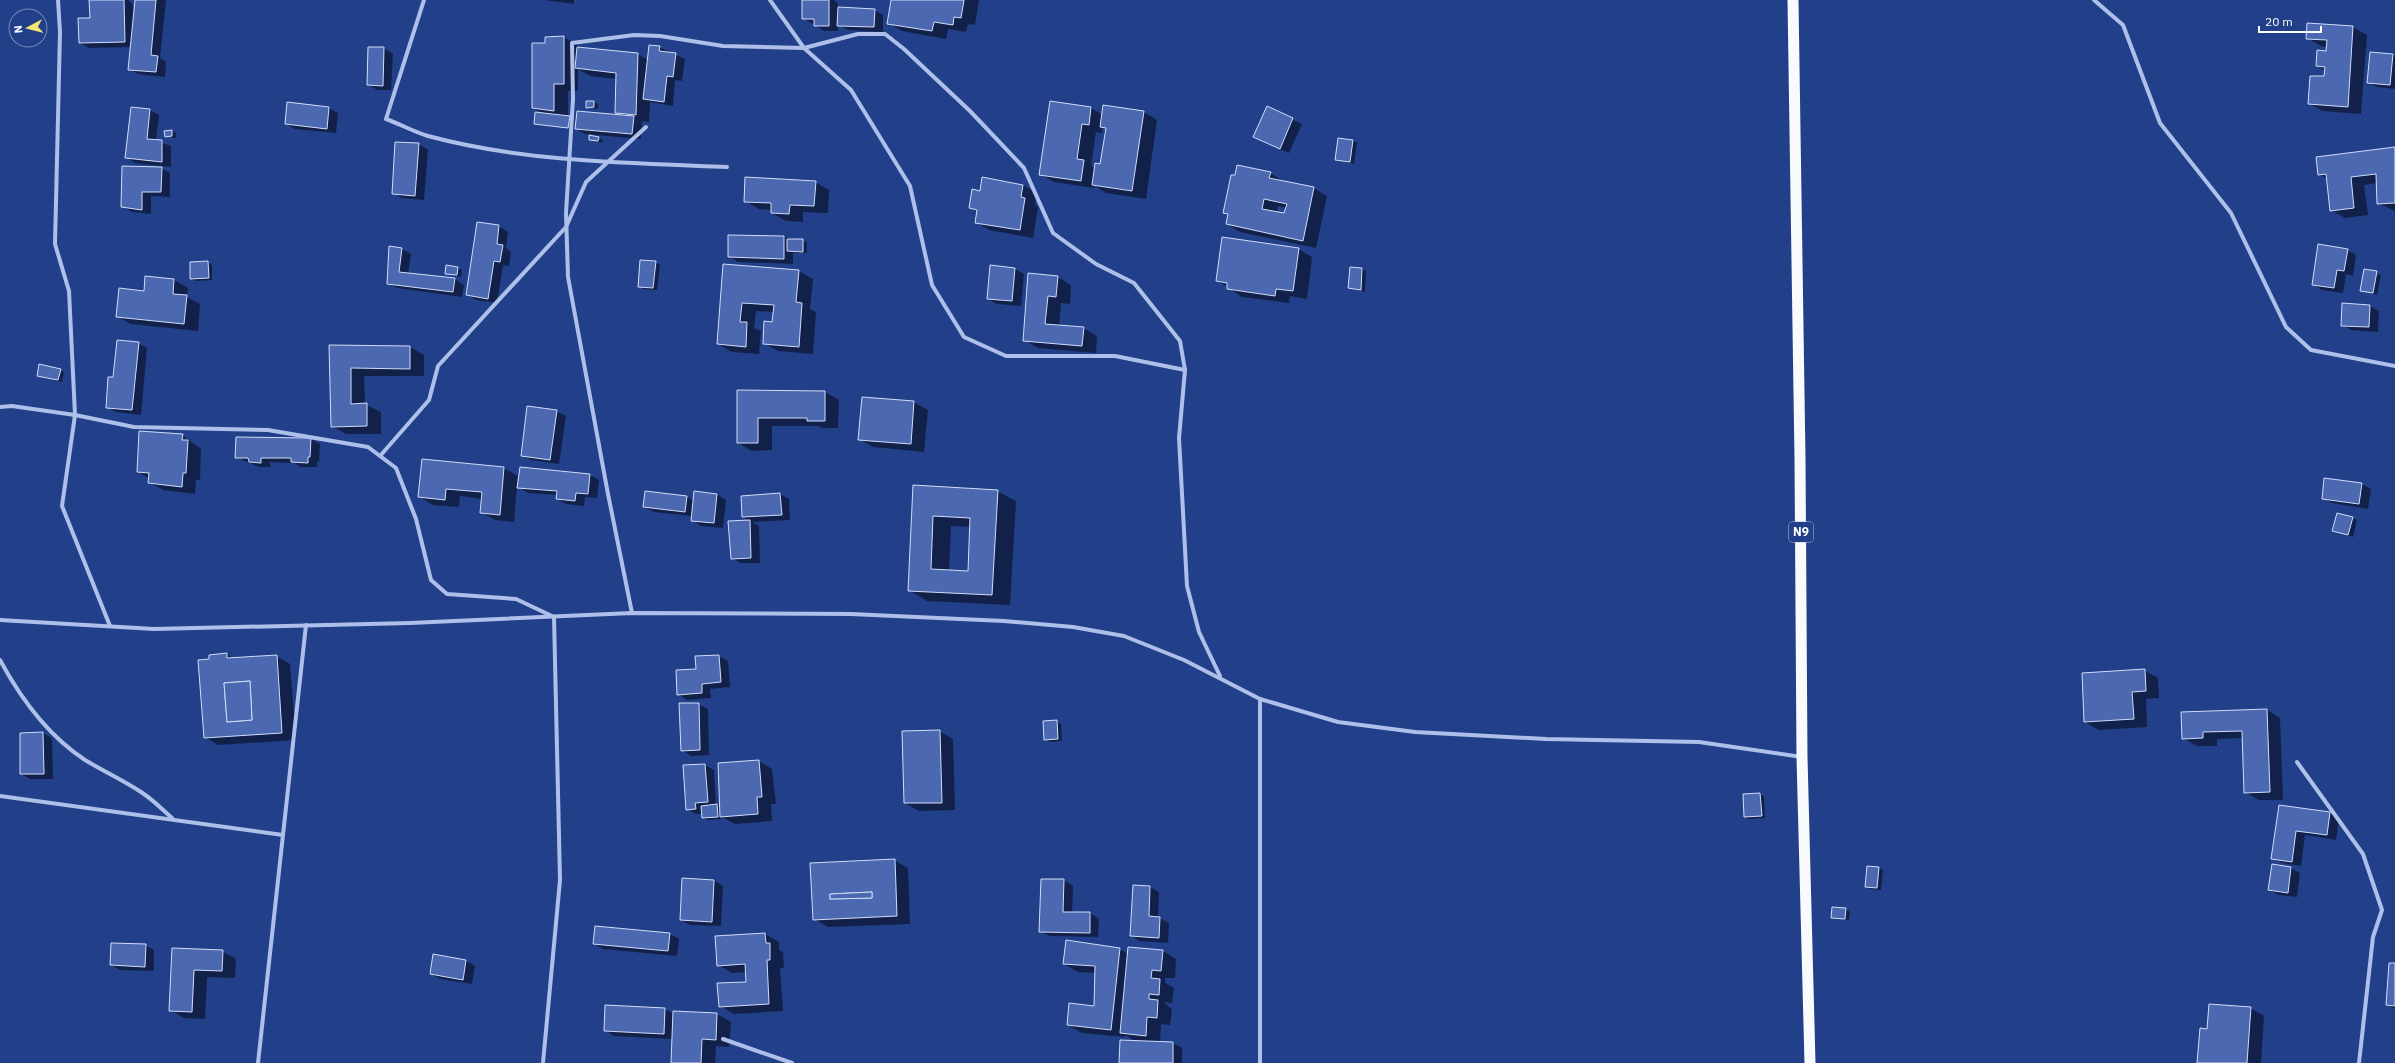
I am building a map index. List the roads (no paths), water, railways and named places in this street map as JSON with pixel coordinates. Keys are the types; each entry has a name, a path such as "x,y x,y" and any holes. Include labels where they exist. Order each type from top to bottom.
{"highway":[{"name":"N9","path":"1793,0 1800,466 1802,757 1810,1063"}],"street":[{"path":"58,0 60,32 55,244 69,291 75,415 62,506 110,626"},
{"path":"424,0 386,118 427,136 483,147 609,162 727,167"},
{"path":"770,0 804,48 851,90 910,186 932,285 964,337 1006,356 1115,356 1185,370"},
{"path":"2094,0 2123,25 2160,123 2231,213 2286,327 2311,350 2395,366"},
{"path":"632,613 608,494 568,277 566,227 573,99 572,43 634,35 660,36 723,46 804,48 858,34 885,34 904,49 970,111 1024,168 1053,233 1096,264 1134,283 1180,341 1185,370 1179,438 1186,586 1199,632 1220,677"},
{"path":"380,456 429,400 438,366 566,227 586,182 646,127"},
{"path":"0,407 12,406 75,415 134,427 268,430 368,447 396,468 416,519 431,580 447,594 516,599 554,617"},
{"path":"0,620 154,629 554,617 632,613 851,614 1004,621 1073,627 1124,636 1220,677 1260,699 1338,722 1415,732 1546,739 1699,742 1802,757"},
{"path":"543,1063 560,880 554,617"},
{"path":"258,1063 306,625"},
{"path":"0,660 18,693 43,724 62,742 84,759 142,793 172,818"},
{"path":"1260,699 1260,1063"},
{"path":"2297,762 2362,854 2382,910 2373,937 2359,1063"},
{"path":"0,796 283,834"},
{"path":"723,1039 792,1063"}]}
